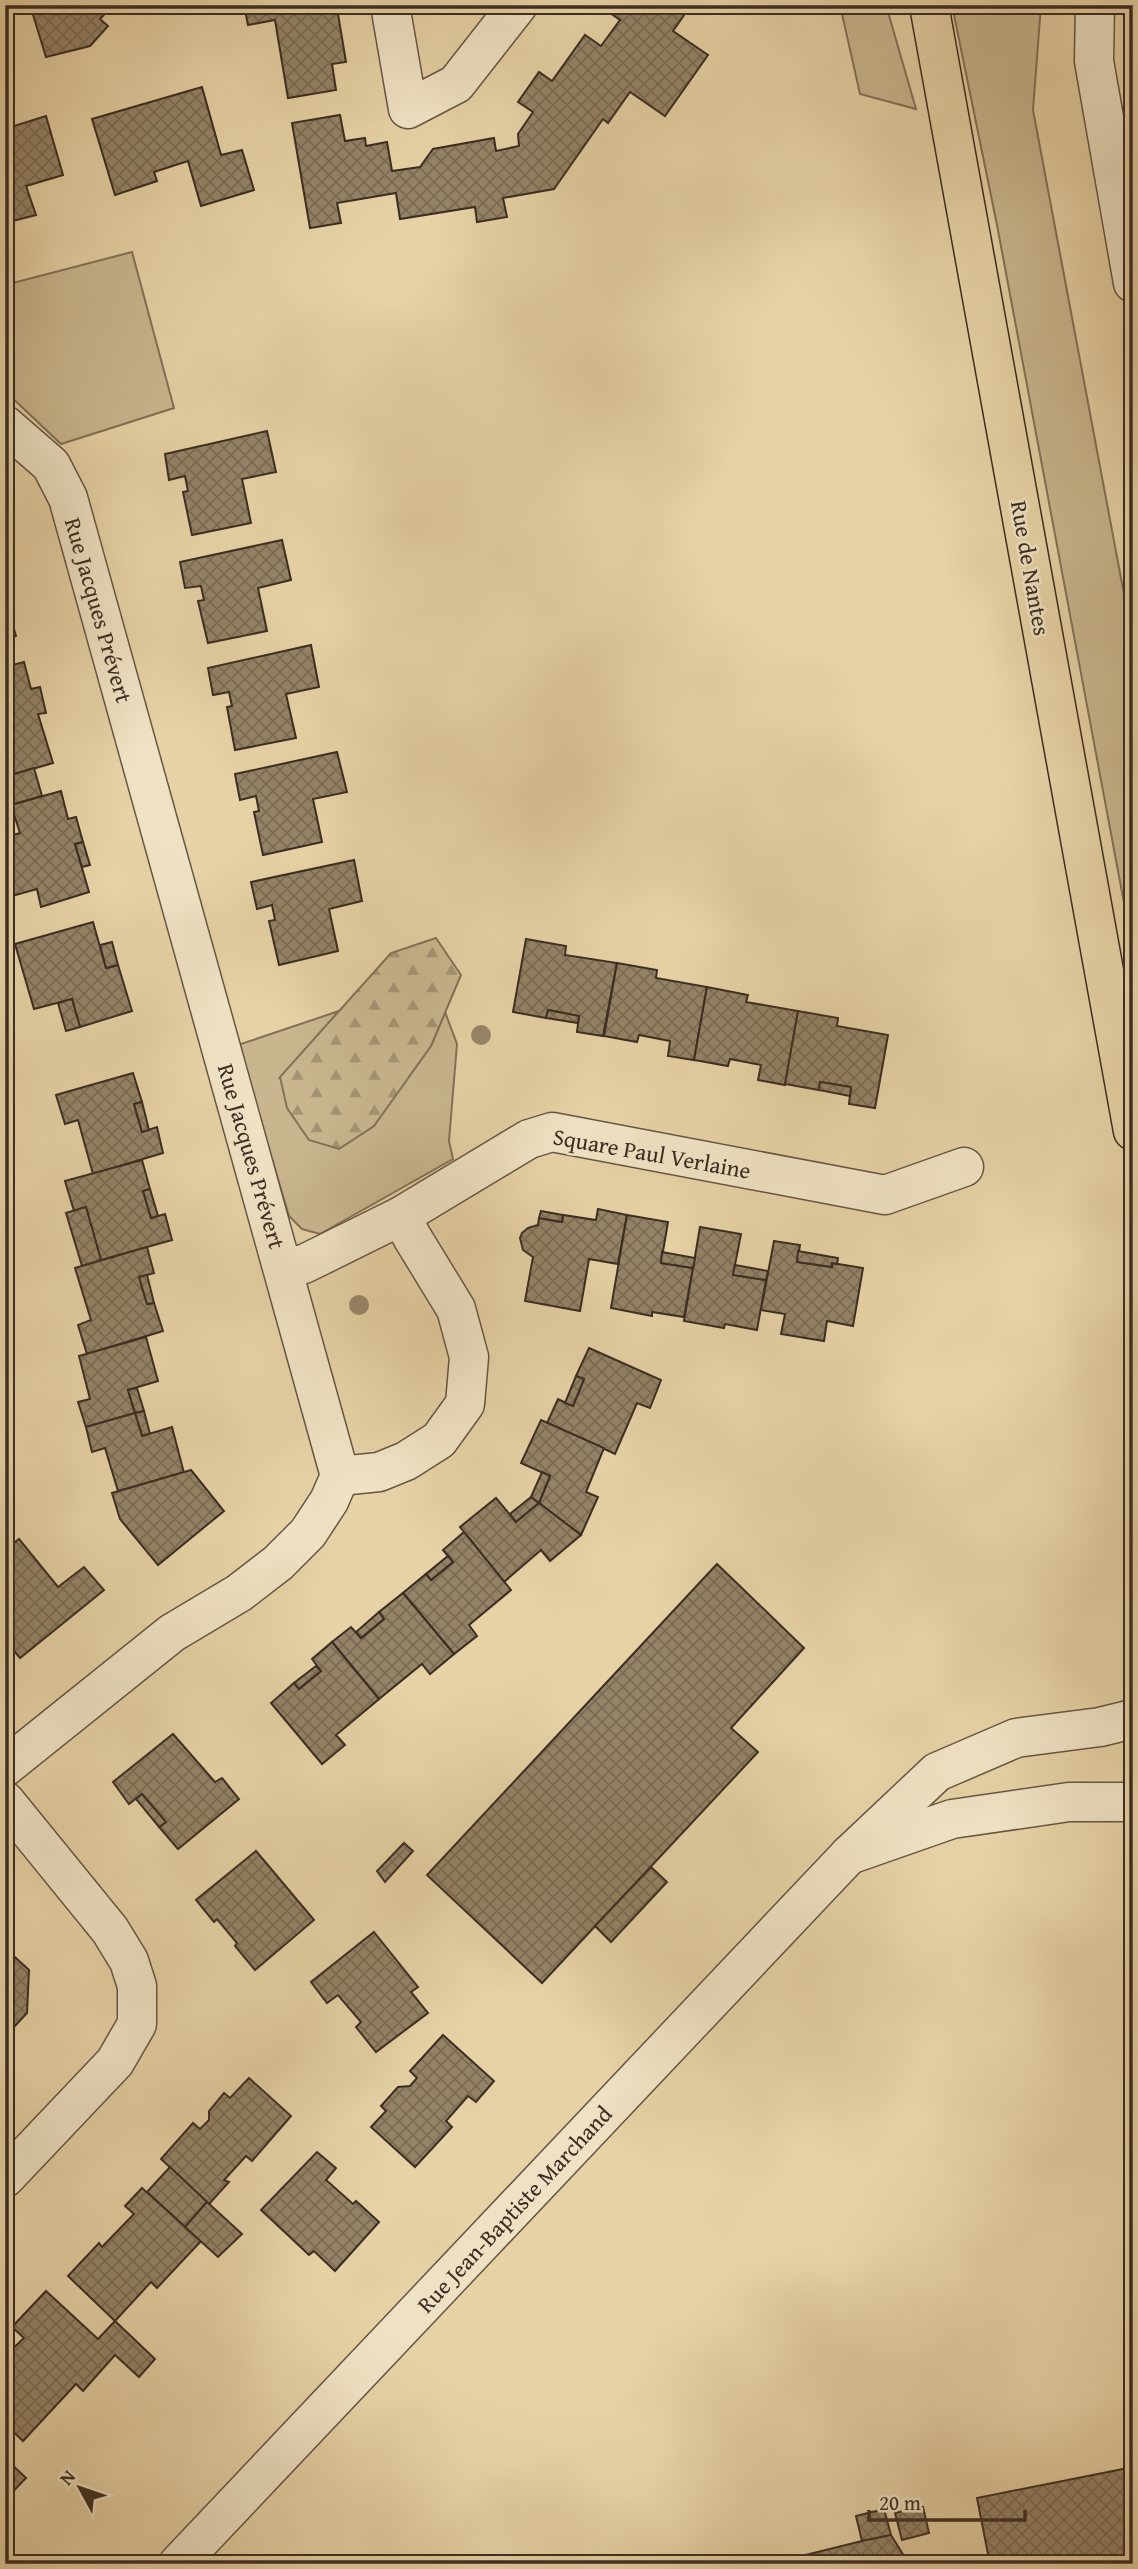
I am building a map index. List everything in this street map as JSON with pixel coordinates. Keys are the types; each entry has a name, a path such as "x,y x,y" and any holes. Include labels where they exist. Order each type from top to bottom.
{"main road":[{"name":"Rue de Nantes","path":"929,5 1133,1131"}],"street":[{"path":"390,5 408,108 456,84 518,5"},
{"path":"1072,5 1072,25 1094,61"},
{"path":"1095,5 1094,61 1133,283"},
{"name":"Rue Jacques Prévert","path":"5,425 51,465 68,498 340,1476"},
{"name":"Square Paul Verlaine","path":"283,1268 304,1264 401,1216 529,1139 552,1132 886,1195 964,1167"},
{"path":"5,1767 172,1633 239,1593 278,1563 308,1533 329,1501 340,1476 379,1472 406,1461 439,1440 465,1404 469,1357 456,1309 401,1216"},
{"name":"Rue Jean-Baptiste Marchand","path":"178,2564 849,1855 937,1772 1016,1738 1100,1727 1133,1719"},
{"path":"5,1801 110,1930 130,1961 136,1986 137,2024 115,2062 5,2178"},
{"path":"849,1855 952,1819 1069,1802 1133,1802"}],"green space":[{"path":"840,5 886,5 916,109 860,94"},
{"path":"952,5 1041,5 1033,110 1133,642 1133,951 997,225"},
{"path":"132,252 174,408 61,444 5,391 5,285"},
{"path":"436,938 461,975 431,1046 374,1126 339,1149 309,1140 287,1108 280,1077 391,953"},
{"path":"339,1011 280,1078 431,1046 445,1012 457,1044 449,1141 453,1159 320,1234 302,1229 289,1216 238,1045"}],"building":[{"path":"30,5 113,5 100,19 108,26 90,46 46,57"},
{"path":"244,5 325,5 326,9 337,8 346,62 332,64 336,90 288,98 275,20 248,25"},
{"path":"605,5 691,5 673,31 708,55 665,116 630,92 608,123 603,119 554,189 503,198 507,217 477,222 475,207 400,219 396,193 337,203 341,223 310,228 292,123 340,115 345,141 365,138 366,146 387,142 392,171 420,167 433,149 494,138 496,151 519,146 518,134 533,112 518,102 539,72 552,81 585,35 601,46 620,20 603,8"},
{"path":"202,87 221,155 242,150 254,190 201,206 188,161 154,172 157,181 115,195 92,119"},
{"path":"5,110 11,127 46,116 63,175 26,186 36,215 5,223"},
{"path":"267,431 276,472 242,479 251,523 192,535 183,492 188,491 185,476 169,480 165,454"},
{"path":"282,540 291,580 258,588 267,631 208,643 198,601 204,600 201,586 185,588 180,562"},
{"path":"5,597 16,636 5,639"},
{"path":"311,645 319,687 286,694 296,738 235,750 227,707 232,706 229,692 213,695 208,668"},
{"path":"24,662 31,689 40,687 46,713 38,714 53,763 5,777 5,667"},
{"path":"337,752 347,792 313,799 322,842 263,855 254,812 259,811 256,796 240,800 235,774"},
{"path":"34,768 42,796 11,805 5,777"},
{"path":"61,791 68,819 76,817 83,842 75,844 89,892 41,907 37,889 5,898 5,837 20,833 11,805"},
{"path":"83,842 90,865 82,867 75,844"},
{"path":"354,860 362,901 329,909 338,951 279,965 269,921 275,920 272,905 257,909 251,882"},
{"path":"93,922 106,968 118,965 132,1011 80,1027 72,999 34,1009 15,944"},
{"path":"526,939 566,946 565,955 617,963 603,1036 577,1032 579,1016 548,1010 546,1018 513,1012"},
{"path":"112,942 118,965 106,968 100,945"},
{"path":"617,963 657,970 656,978 707,987 694,1060 668,1056 670,1041 639,1035 637,1042 604,1036"},
{"path":"707,987 748,995 746,1002 798,1011 785,1085 758,1080 761,1065 730,1059 728,1066 694,1060"},
{"path":"72,999 80,1027 66,1031 58,1003"},
{"path":"548,1010 579,1016 578,1023 546,1018"},
{"path":"798,1011 838,1018 837,1026 888,1035 875,1108 849,1104 851,1087 820,1082 819,1090 785,1084"},
{"path":"133,1073 142,1102 134,1104 142,1132 157,1127 163,1153 93,1174 78,1120 65,1124 56,1095"},
{"path":"820,1082 851,1087 850,1096 819,1090"},
{"path":"142,1102 149,1130 142,1132 134,1104"},
{"path":"142,1160 150,1189 143,1191 151,1218 165,1214 172,1240 101,1260 86,1207 74,1211 65,1181"},
{"path":"150,1189 158,1216 151,1218 143,1191"},
{"path":"86,1207 101,1260 82,1266 66,1213"},
{"path":"598,1209 627,1215 618,1264 589,1259 580,1311 525,1301 533,1257 523,1250 520,1238 522,1233 538,1225 539,1218 562,1222 563,1215 596,1220"},
{"path":"541,1211 563,1215 562,1222 539,1218"},
{"path":"627,1215 668,1222 661,1263 693,1268 684,1317 652,1312 652,1316 611,1308"},
{"path":"700,1227 741,1234 733,1275 766,1280 757,1330 684,1321"},
{"path":"774,1241 800,1245 797,1262 832,1267 832,1263 863,1268 853,1326 827,1321 824,1341 781,1334 785,1314 761,1310"},
{"path":"147,1247 154,1273 139,1277 147,1304 154,1303 163,1331 87,1354 78,1325 91,1320 75,1268"},
{"path":"798,1251 838,1258 837,1264 832,1263 832,1267 797,1262"},
{"path":"662,1252 695,1258 693,1268 661,1263"},
{"path":"735,1265 768,1271 766,1280 733,1275"},
{"path":"147,1275 154,1303 147,1304 139,1277"},
{"path":"146,1337 158,1381 128,1390 135,1413 86,1427 78,1402 90,1399 79,1356"},
{"path":"589,1348 661,1380 650,1408 637,1403 615,1454 547,1423 558,1399 573,1406 584,1379 576,1376"},
{"path":"576,1376 584,1379 573,1406 565,1403"},
{"path":"137,1388 144,1411 135,1413 128,1390"},
{"path":"144,1411 150,1434 142,1436 135,1413"},
{"path":"135,1413 142,1436 172,1427 184,1473 118,1491 105,1448 92,1452 86,1427"},
{"path":"541,1420 604,1448 586,1492 598,1497 581,1535 539,1503 550,1476 521,1463"},
{"path":"191,1470 224,1511 158,1565 120,1519 112,1493"},
{"path":"542,1472 550,1476 539,1503 531,1497"},
{"path":"531,1497 539,1503 516,1522 510,1514"},
{"path":"496,1498 516,1522 539,1503 581,1535 550,1561 541,1550 504,1582 460,1527"},
{"path":"464,1532 511,1590 469,1625 477,1636 454,1654 403,1593 426,1574 431,1580 453,1562 443,1550"},
{"path":"19,1539 58,1587 84,1567 104,1590 20,1658 5,1640 5,1632 10,1628 5,1622 5,1550"},
{"path":"448,1556 453,1562 431,1580 426,1574"},
{"path":"717,1564 804,1648 731,1728 758,1752 542,1983 427,1875"},
{"path":"403,1593 454,1654 430,1674 422,1664 379,1699 332,1642 351,1627 361,1638 384,1619 379,1612"},
{"path":"379,1612 384,1619 361,1638 356,1632"},
{"path":"332,1642 379,1699 336,1735 345,1745 322,1764 271,1703 294,1683 299,1689 321,1671 312,1659"},
{"path":"316,1666 321,1671 299,1689 294,1683"},
{"path":"173,1734 215,1782 222,1778 239,1799 178,1849 159,1827 166,1822 142,1794 129,1804 113,1782"},
{"path":"142,1794 166,1822 159,1827 136,1799"},
{"path":"404,1843 413,1851 385,1882 377,1871"},
{"path":"256,1851 314,1920 255,1970 217,1919 214,1922 196,1900"},
{"path":"651,1867 667,1882 611,1942 595,1926"},
{"path":"374,1932 418,1987 411,1992 428,2013 376,2052 356,2027 361,2022 338,1995 327,2003 311,1982"},
{"path":"5,1948 29,1970 27,2013 14,2027 5,2027"},
{"path":"443,2035 494,2081 476,2102 468,2096 446,2121 452,2127 415,2167 371,2127 386,2111 381,2106 398,2087 410,2086 417,2078 410,2071"},
{"path":"249,2078 291,2116 252,2161 246,2156 224,2180 229,2182 209,2204 161,2159 193,2123 200,2129 209,2120 209,2111 224,2093 230,2098"},
{"path":"317,2152 336,2168 326,2180 353,2204 356,2201 379,2222 335,2271 314,2251 309,2255 261,2210"},
{"path":"170,2167 207,2202 185,2227 147,2192"},
{"path":"142,2188 201,2241 157,2288 151,2282 115,2321 68,2276 99,2243 102,2247 134,2214 125,2206"},
{"path":"207,2202 242,2234 218,2257 185,2227"},
{"path":"46,2291 98,2339 115,2321 155,2359 139,2377 115,2355 83,2391 76,2384 23,2441 5,2424 5,2356 24,2338 12,2327"},
{"path":"5,2458 26,2478 5,2500"},
{"path":"1133,2467 1133,2564 990,2564 977,2498"},
{"path":"923,2507 929,2533 902,2540 895,2513"},
{"path":"884,2509 891,2535 862,2541 856,2516"},
{"path":"891,2535 909,2564 769,2564 862,2541"},
{"path":"656,2556 658,2564 623,2564"}]}
